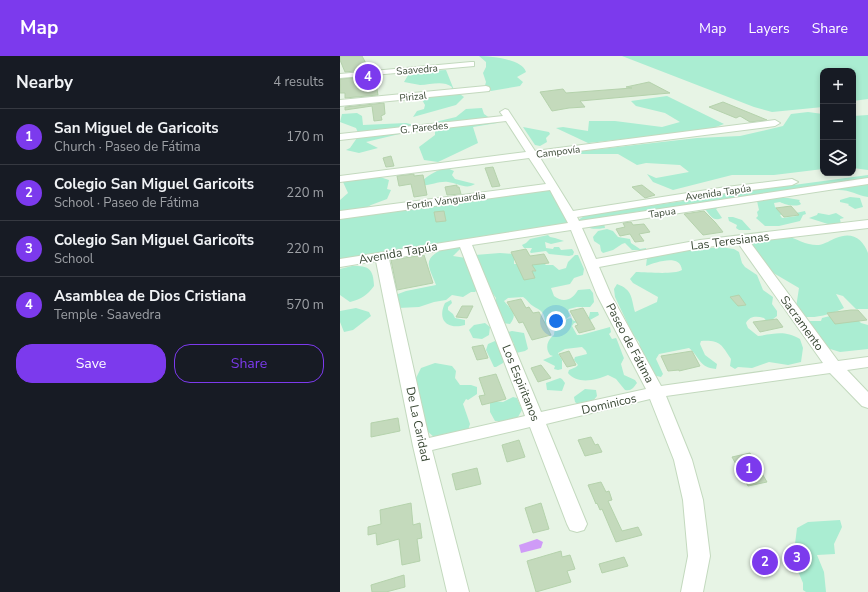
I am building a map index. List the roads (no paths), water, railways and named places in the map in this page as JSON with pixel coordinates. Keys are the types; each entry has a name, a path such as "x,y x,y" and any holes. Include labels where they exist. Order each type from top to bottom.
{"street":[{"name":"Saavedra","path":"340,76 470,64"},
{"name":"Pirizal","path":"340,104 486,89"},
{"name":"G. Paredes","path":"340,137 507,115"},
{"name":"Paseo de Fátima","path":"507,115 553,186 572,220 604,294 656,392 684,460 693,500 699,556 692,592"},
{"name":"Campovía","path":"340,179 775,123"},
{"name":"Avenida Tapúa","path":"340,263 465,242 726,190 868,173"},
{"name":"Tapua","path":"572,220 868,181"},
{"name":"Fortin Vanguardia","path":"340,215 553,186"},
{"name":"Las Teresianas","path":"592,264 700,244 863,225"},
{"path":"863,225 868,237"},
{"name":"Sacramento","path":"741,239 833,366 868,402"},
{"name":"Los Espiritanos","path":"465,242 577,524"},
{"name":"De La Caridad","path":"382,256 422,446 458,592"},
{"name":"Dominicos","path":"422,446 536,421 656,392 868,362"}],"place":[{"name":"Asamblea de Dios Cristiana","path":"368,77"},
{"name":"San Miguel de Garicoits","path":"749,469"},
{"name":"Colegio San Miguel Garicoïts","path":"797,558"},
{"name":"Colegio San Miguel Garicoits","path":"765,562"}]}
